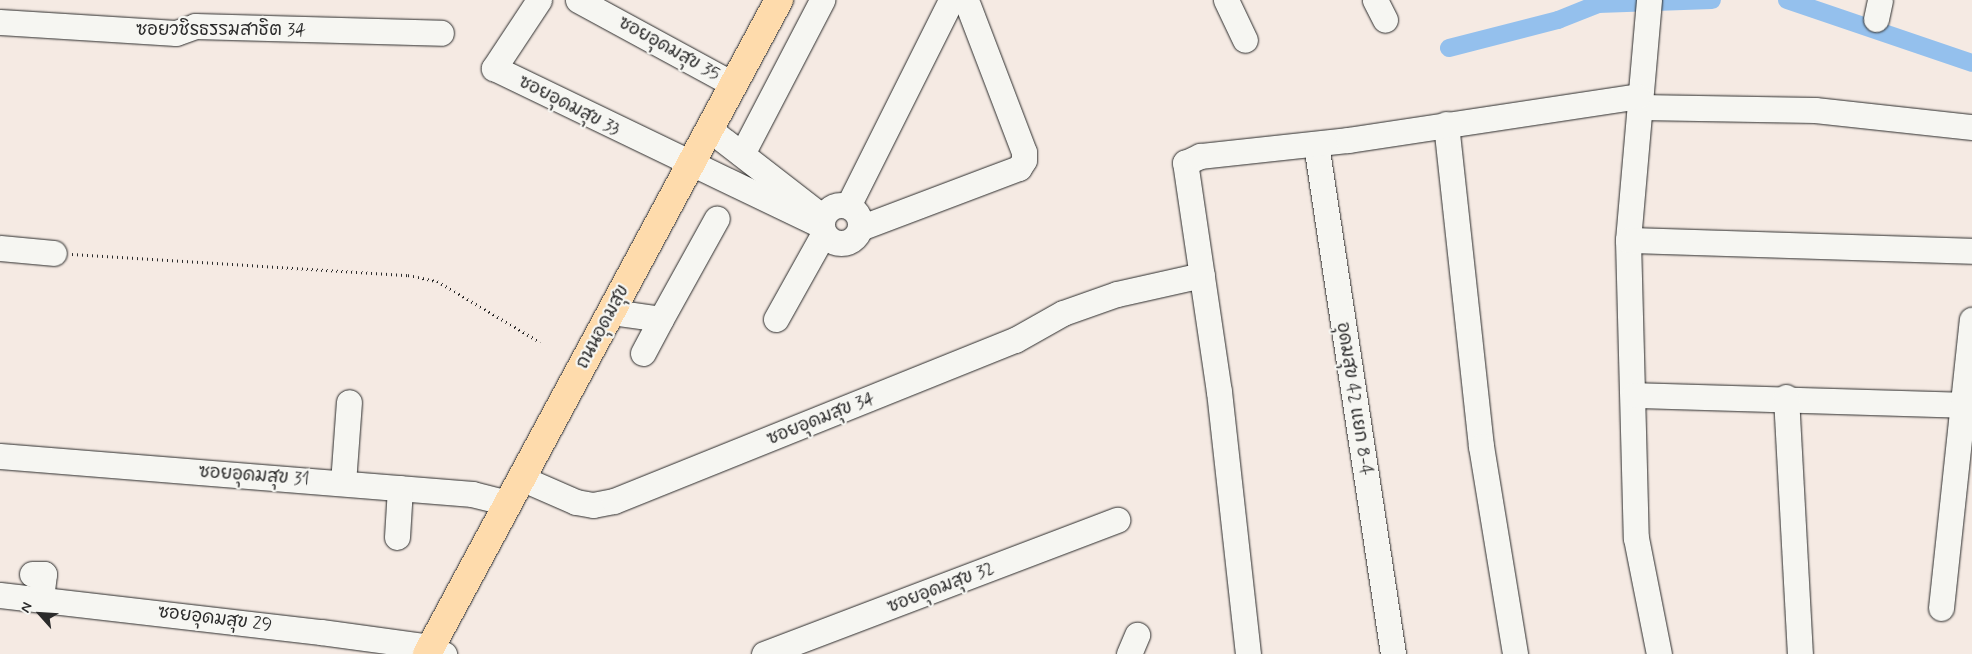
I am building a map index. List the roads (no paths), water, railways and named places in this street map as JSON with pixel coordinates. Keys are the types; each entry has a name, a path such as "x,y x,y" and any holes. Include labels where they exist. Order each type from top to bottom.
{"main road":[{"name":"ถนนอุดมสุข","path":"434,652 521,478 779,0"}],"street":[{"name":"ซอยอุดมสุข 33","path":"539,0 494,68 690,164"},
{"name":"ซอยอุดมสุข 35","path":"578,0 733,84"},
{"path":"742,154 822,0"},
{"path":"1226,0 1246,40"},
{"path":"1649,0 1628,240 1634,395 1636,538 1659,654"},
{"path":"709,130 742,154 823,225 840,243 853,239 860,228 1019,168 1024,160 1024,152 960,2"},
{"path":"848,206 960,2"},
{"name":"ซอยวชิรธรรมสาธิต 34","path":"0,22 176,33 195,26 441,33"},
{"path":"1248,654 1219,392 1185,163 1200,156 1316,144 1446,124 1639,102 1815,110 1972,126"},
{"path":"1446,124 1481,446 1515,654"},
{"name":"อุดมสุข 42 แยก 8-4","path":"1316,144 1393,654"},
{"path":"690,164 823,225"},
{"path":"776,319 823,225 836,205 848,206 858,215 860,228"},
{"path":"643,353 717,218"},
{"path":"1628,240 1972,251"},
{"path":"0,248 54,253"},
{"name":"ซอยอุดมสุข 34","path":"521,478 576,502 593,505 614,501 1015,340 1062,313 1117,294 1202,275"},
{"path":"612,312 661,319"},
{"path":"1941,608 1967,405 1972,320"},
{"path":"1634,395 1786,397 1967,405"},
{"path":"1786,397 1800,654"},
{"path":"343,483 349,402"},
{"name":"ซอยอุดมสุข 31","path":"0,456 472,494 508,503"},
{"path":"397,537 400,488"},
{"name":"ซอยอุดมสุข 32","path":"764,654 1117,520"},
{"path":"32,574 44,574 41,598"},
{"name":"ซอยอุดมสุข 29","path":"0,595 41,598 434,652"}],"waterway":[{"path":"1449,48 1558,20 1598,4 1712,0"},
{"path":"1787,0 1972,63"}]}
